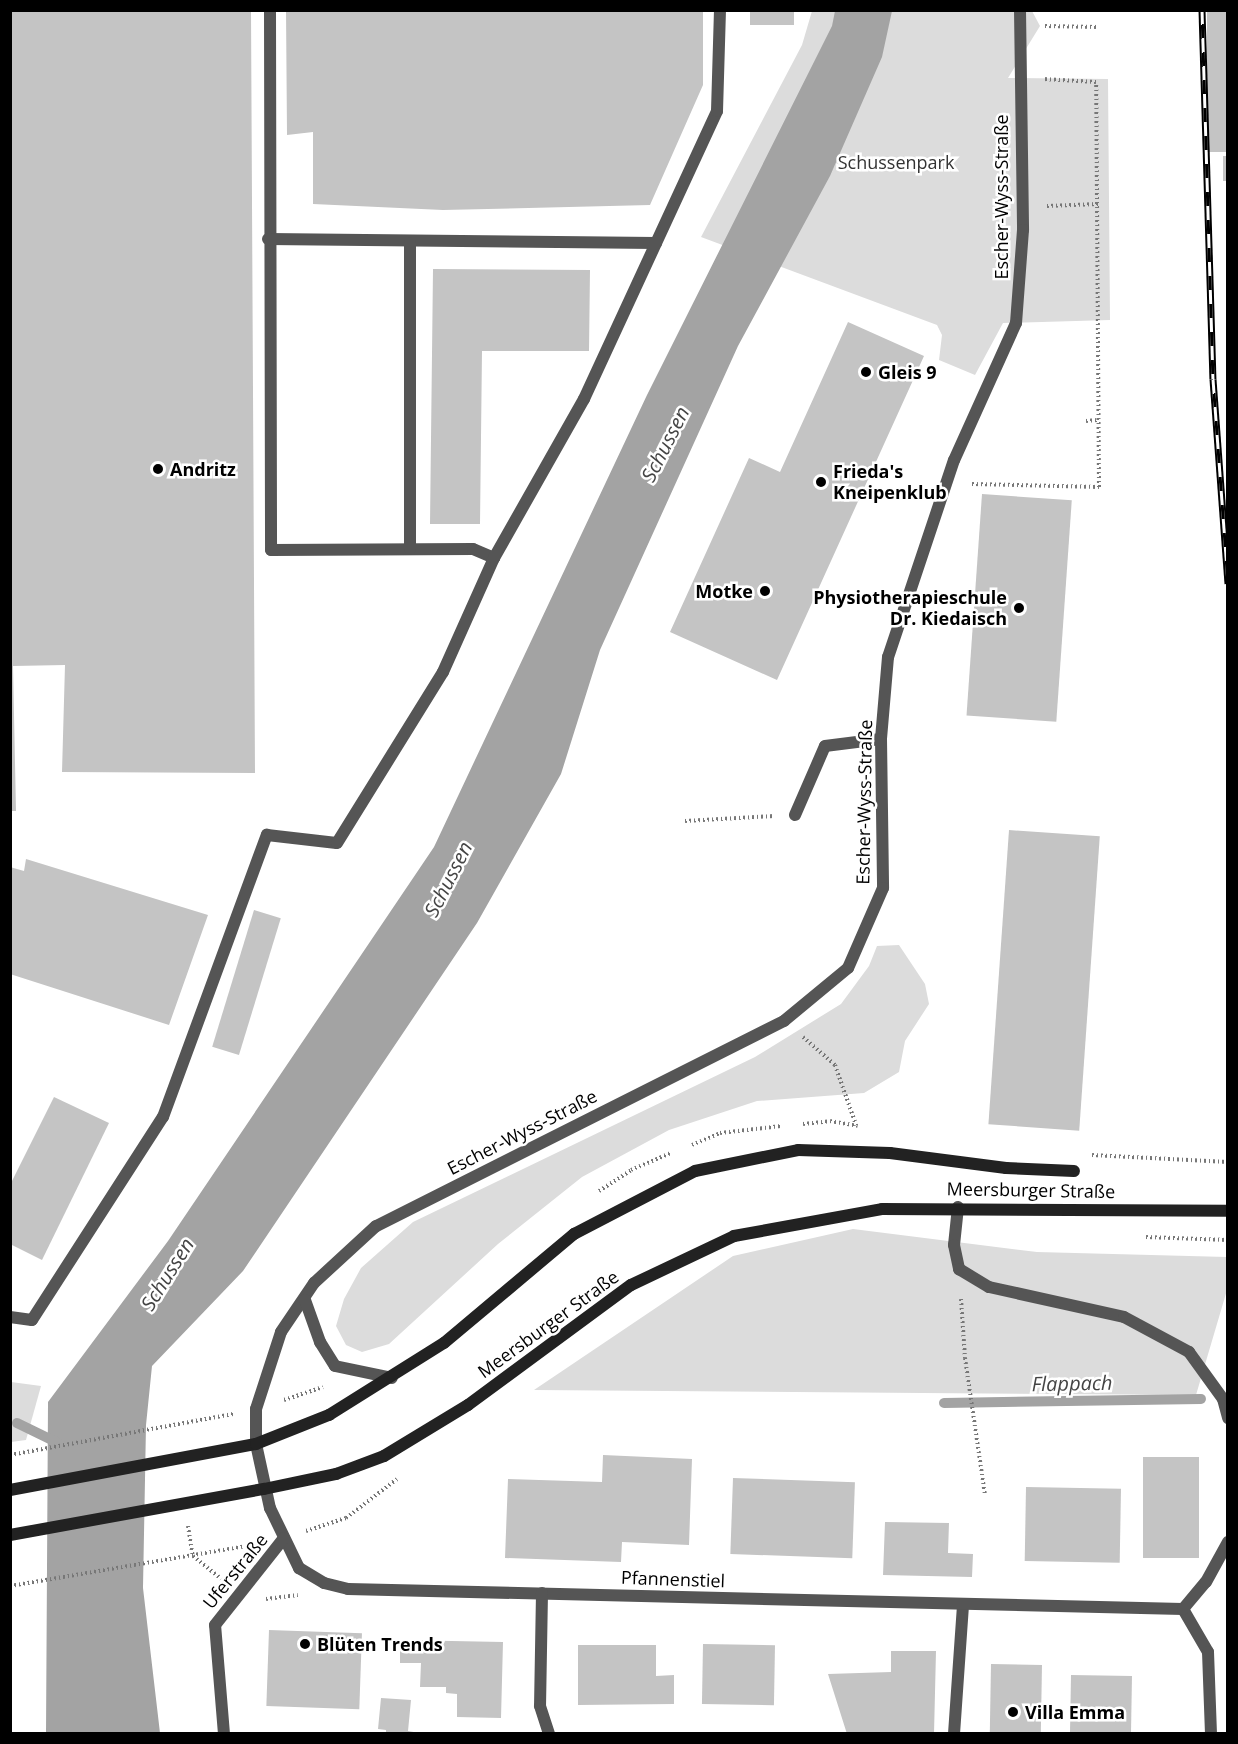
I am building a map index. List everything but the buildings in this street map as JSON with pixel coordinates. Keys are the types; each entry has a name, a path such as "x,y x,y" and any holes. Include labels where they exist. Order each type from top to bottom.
{"street":[{"path":"270,10 268,239 271,550 472,549 494,558"},
{"path":"10,1317 32,1320 164,1117 267,835 337,843 443,672 494,558 584,399 717,111 720,10"},
{"name":"Escher-Wyss-Straße","path":"256,1444 256,1409 269,1362 281,1332 314,1283 376,1226 784,1021 848,968 883,888 881,739 888,657 946,483 1016,323 1023,230 1020,10"},
{"path":"268,239 410,243 656,243"},
{"path":"410,243 410,549"},
{"path":"795,815 825,746 881,739"},
{"name":"Meersburger Straße","path":"10,1490 256,1444 329,1415 392,1378 444,1343 574,1234 695,1171 798,1150 890,1153 1006,1168 1074,1171"},
{"path":"958,1207 954,1245 959,1269 989,1287 1124,1317 1189,1352 1223,1399 1227,1418"},
{"name":"Meersburger Straße","path":"10,1535 164,1509 336,1474 384,1456 468,1405 631,1286 734,1236 882,1209 958,1207 1227,1211"},
{"path":"304,1300 320,1342 335,1366 392,1378"},
{"name":"Pfannenstiel","path":"256,1444 264,1489 299,1568 324,1583 348,1589 1183,1609"},
{"name":"Uferstraße","path":"224,1734 214,1625 284,1538"},
{"path":"1211,1734 1208,1652 1183,1609 1206,1582 1227,1542"},
{"path":"542,1593 540,1706 549,1734"},
{"path":"954,1734 963,1604"}],"path":[{"path":"1051,25 1098,27"},
{"path":"1040,26 1040,37"},
{"path":"946,483 1099,487 1096,82 1041,79 1041,69"},
{"path":"1047,212 1047,204 1098,204"},
{"path":"1086,421 1098,420"},
{"path":"685,821 795,815"},
{"path":"784,1021 835,1065 856,1125"},
{"path":"1138,1237 1227,1240"},
{"path":"959,1269 965,1358 985,1495"},
{"path":"10,1455 162,1429"},
{"path":"10,1586 193,1556 284,1538 346,1518 407,1472"},
{"path":"184,1505 193,1556 213,1574 241,1591 269,1599 303,1595"}],"green space":[{"name":"Schussenpark","path":"812,11 1032,11 1040,26 1008,78 1108,79 1110,320 1003,323 975,375 939,360 942,335 937,325 701,237 802,45"},
{"path":"899,945 925,984 929,1004 905,1041 899,1072 864,1093 757,1101 669,1130 582,1177 498,1244 389,1344 362,1352 346,1345 336,1326 344,1299 361,1268 413,1222 755,1057 841,1004 869,966 877,946"},
{"path":"853,1229 1037,1252 1227,1257 1227,1290 1196,1395 534,1390 733,1256"},
{"path":"11,1382 41,1386 26,1440 11,1442"}],"water":[{"name":"Schussen","path":"835,11 892,11 882,57 830,176 738,346 600,650 561,774 477,923 243,1271 152,1366 146,1425 143,1588 160,1733 46,1733 48,1402 168,1241 434,847 647,395 832,26"}],"waterway":[{"name":"Flappach","path":"944,1403 1201,1399"},
{"path":"17,1423 60,1444"}],"railway":[{"path":"1202,10 1213,379 1228,583"}],"place":[{"name":"Gleis 9","path":"866,372"},
{"name":"Andritz","path":"158,469"},
{"name":"Frieda's Kneipenklub","path":"821,482"},
{"name":"Motke","path":"765,591"},
{"name":"Physiotherapieschule Dr. Kiedaisch","path":"1019,608"},
{"name":"Blüten Trends","path":"305,1644"},
{"name":"Villa Emma","path":"1013,1712"}]}
